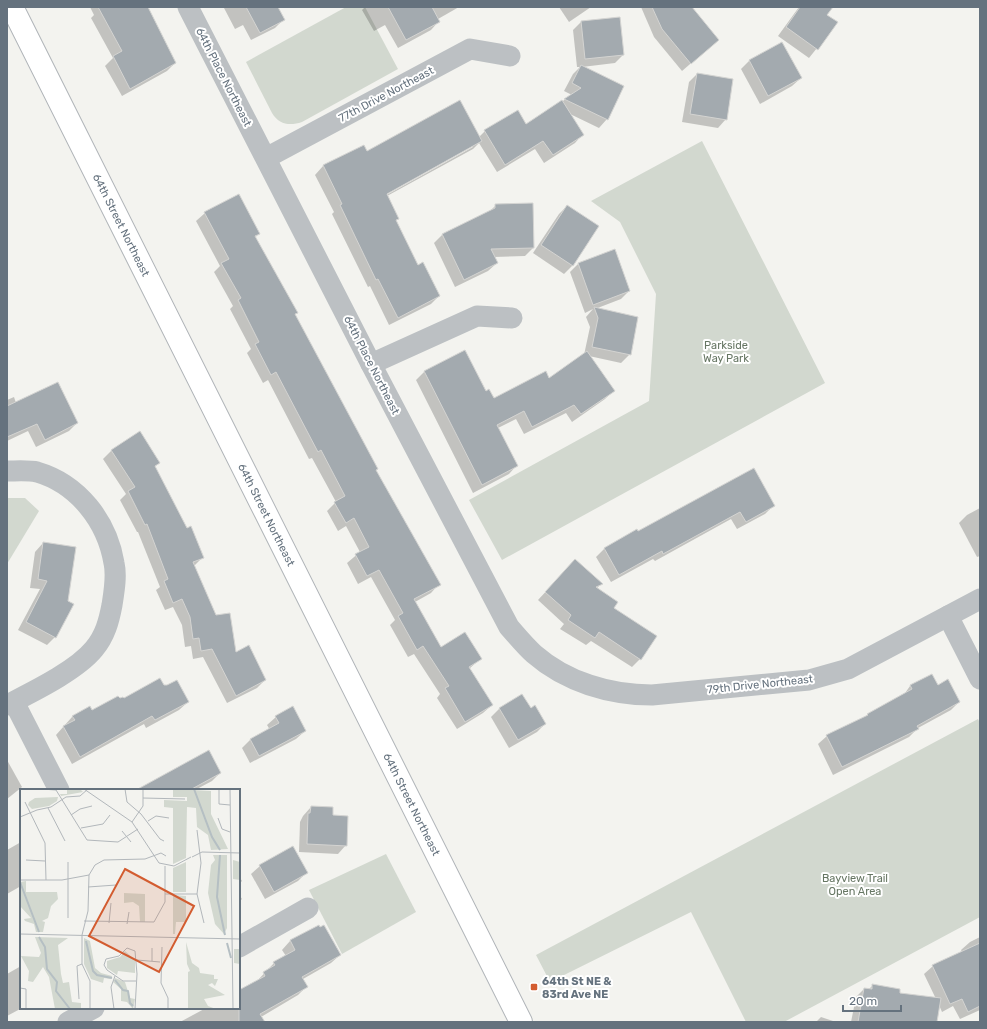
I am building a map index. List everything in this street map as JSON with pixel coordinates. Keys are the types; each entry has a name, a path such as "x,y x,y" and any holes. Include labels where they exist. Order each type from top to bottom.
{"main road":[{"name":"64th Street Northeast","path":"12,7 521,1022"}],"street":[{"name":"64th Place Northeast","path":"188,7 371,364 509,627 534,654 555,669 595,688"},
{"name":"77th Drive Northeast","path":"266,158 470,49 510,56"},
{"path":"371,364 477,316 512,318"},
{"path":"7,471 36,472 67,485 93,511 106,536 114,563 114,591 108,627 94,650 71,668 10,704 58,789"},
{"name":"79th Drive Northeast","path":"595,688 629,695 652,695 809,680 848,669 980,599"},
{"path":"948,616 980,679"},
{"path":"240,946 308,908"},
{"path":"68,1022 92,1009"}],"green space":[{"path":"346,7 365,7 398,69 302,122 285,124 281,122 272,113 246,62"},
{"name":"Parkside Way Park","path":"702,141 825,383 502,560 469,500 649,401 656,294 620,222 591,201"},
{"path":"7,498 25,498 39,511 7,564"},
{"name":"Bayview Trail Open Area","path":"978,719 980,723 980,917 784,1022 746,1022 691,912 550,982 536,955"},
{"path":"386,854 416,912 342,954 309,890"}],"building":[{"path":"98,7 148,7 176,63 130,89 113,56 122,51"},
{"path":"246,7 278,7 285,20 260,33"},
{"path":"388,7 432,7 440,22 406,40"},
{"path":"652,7 692,7 719,40 691,64 662,29"},
{"path":"800,7 833,7 827,15 838,22 818,50 786,27"},
{"path":"620,17 624,55 585,59 581,21"},
{"path":"782,42 802,78 768,96 749,60"},
{"path":"581,65 624,86 608,120 564,99 581,88 572,83"},
{"path":"697,73 733,79 727,120 690,114"},
{"path":"460,100 482,141 387,194 399,219 396,220 418,265 423,262 440,296 398,318 378,279 376,280 340,205 342,204 323,165 364,145 367,151"},
{"path":"562,100 584,135 553,155 543,141 505,165 484,130 518,110 526,124"},
{"path":"239,194 260,234 255,236 298,313 295,314 378,469 376,470 441,585 414,599 441,647 465,632 482,659 469,667 493,705 465,722 445,688 449,686 423,646 417,650 398,616 403,613 379,570 367,576 355,554 369,547 354,518 346,523 334,502 345,496 321,450 318,452 276,372 271,375 255,344 259,342 238,300 241,298 221,263 229,259 204,212"},
{"path":"533,203 534,248 491,249 498,263 464,280 442,234 495,208 495,204"},
{"path":"567,205 599,226 573,266 541,245"},
{"path":"615,249 630,291 593,305 578,263"},
{"path":"594,307 638,317 631,355 592,347 598,318"},
{"path":"465,350 486,391 489,389 494,398 546,371 549,378 587,351 615,391 581,414 574,405 532,427 524,411 497,425 518,466 482,485 424,371"},
{"path":"58,382 78,423 45,440 37,424 7,437 7,406"},
{"path":"140,431 160,463 155,466 187,528 191,526 204,558 193,562 216,615 230,613 236,652 249,645 266,680 236,696 212,649 201,651 199,638 193,639 190,617 182,599 173,603 164,581 168,579 147,524 145,525 128,491 135,487 111,450"},
{"path":"754,468 775,506 746,522 740,512 663,554 662,551 619,575 604,548 637,529 638,531"},
{"path":"43,542 76,547 68,601 74,604 56,638 26,622 47,581 38,579"},
{"path":"575,559 603,584 596,587 618,602 614,608 657,636 641,660 599,632 595,638 568,620 571,615 545,592"},
{"path":"932,674 938,685 948,679 960,702 917,726 919,729 842,767 826,735 868,715 867,714 912,689 910,685"},
{"path":"160,678 164,685 177,680 189,702 155,720 152,716 80,757 63,726 75,720 72,716 90,706 92,710 118,696 120,698 124,698"},
{"path":"522,694 531,708 535,705 546,724 518,740 499,708"},
{"path":"293,706 306,731 259,756 250,739 279,723 275,716"},
{"path":"209,750 221,773 192,789 138,789"},
{"path":"311,806 333,807 333,815 348,816 347,846 307,844 308,813 310,813"},
{"path":"293,846 308,873 274,892 259,865"},
{"path":"319,925 320,927 324,925 341,955 302,977 308,987 260,1014 265,1022 239,1022 240,989 265,976 263,972 275,965 273,962 295,950 290,940"},
{"path":"980,943 980,1006 968,1012 962,999 950,1004 932,965"},
{"path":"872,984 900,989 900,993 941,998 937,1022 858,1022 864,988 872,989"}],"place":[{"name":"64th St NE & 83rd Ave NE","path":"534,987"}]}
